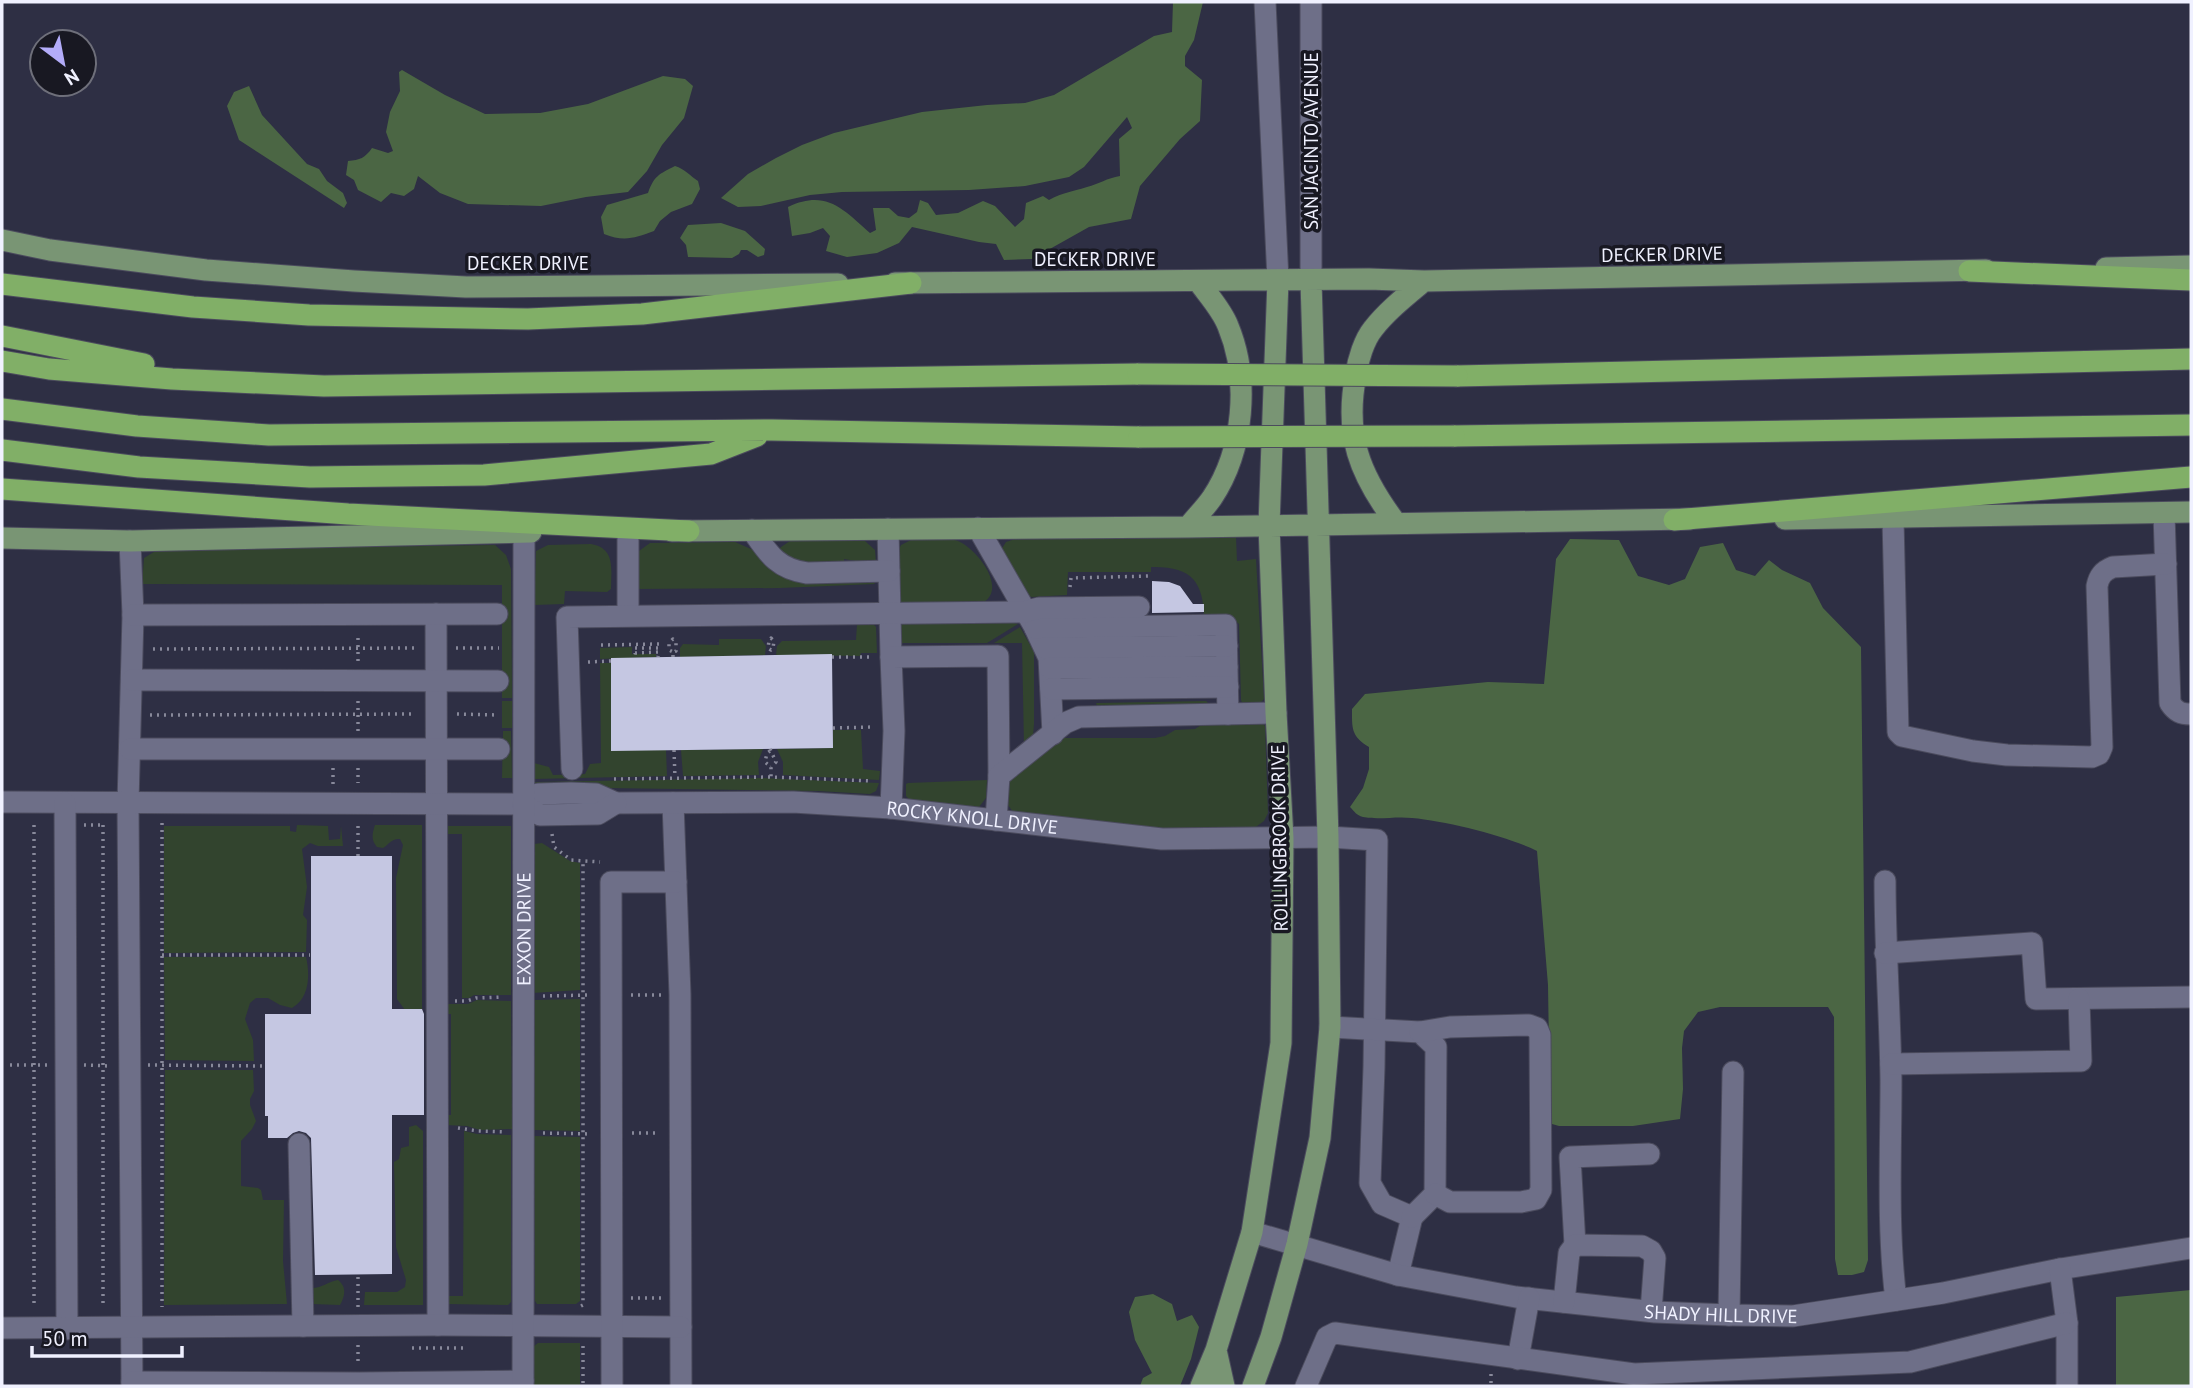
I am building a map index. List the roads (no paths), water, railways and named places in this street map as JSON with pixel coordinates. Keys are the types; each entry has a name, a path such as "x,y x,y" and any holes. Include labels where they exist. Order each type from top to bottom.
{"highway":[{"path":"1969,271 2191,280"},
{"path":"2,284 193,307 309,315 528,319 642,314 911,283"},
{"path":"2,336 131,362 324,386"},
{"path":"2,361 49,369 324,386 1138,374 1457,376 2191,359"},
{"path":"2,409 137,426 269,435 772,430 1139,437 1454,436 2191,425"},
{"path":"2,450 139,467 310,477 484,475 711,454 772,430"},
{"path":"1674,520 2191,477"},
{"path":"2,489 348,514 689,531"}],"main road":[{"name":"DECKER DRIVE","path":"2,240 50,250 206,270 466,287 1369,279 1423,281 2191,266"},
{"name":"ROLLINGBROOK DRIVE","path":"1201,1386 1216,1350 1252,1233 1281,1043 1283,838 1269,526 1278,280"},
{"path":"1188,527 1212,498 1226,473 1235,449 1242,387 1238,356 1228,323 1198,281"},
{"path":"1253,1386 1297,1244 1320,1138 1330,1027 1328,837 1311,281"},
{"path":"1396,523 1375,496 1360,465 1352,431 1351,397 1358,363 1371,331 1423,281"},
{"path":"2,538 130,541 524,532 1893,519 2191,512"},
{"path":"1216,1350 1224,1386"}],"street":[{"name":"SAN JACINTO AVENUE","path":"1265,2 1278,280"},
{"name":"SAN JACINTO AVENUE","path":"1311,2 1311,281"},
{"path":"2164,513 2170,704 2175,711 2191,714"},
{"path":"1893,519 1898,732 1902,736 1973,751 2007,755 2092,757 2099,754 2102,747 2096,586 2105,570 2113,567 2166,564"},
{"path":"978,528 1044,657"},
{"path":"888,529 894,731 891,808"},
{"path":"752,530 778,563 795,572 889,571"},
{"path":"628,531 628,615"},
{"name":"EXXON DRIVE","path":"523,1384 524,532"},
{"path":"130,541 133,615 128,803 132,1384 523,1384"},
{"path":"1053,734 1039,608 1139,607"},
{"path":"572,769 567,617 890,613 1044,657 1227,672 1276,713"},
{"path":"436,614 438,1325"},
{"path":"133,615 496,614"},
{"path":"891,657 998,656 999,776 996,820"},
{"path":"1044,657 1227,672"},
{"path":"1044,657 1227,672"},
{"path":"999,776 1065,723 1227,672"},
{"path":"132,680 498,681"},
{"path":"130,749 499,749"},
{"name":"ROCKY KNOLL DRIVE","path":"2,802 523,804 538,794 571,793 596,794 616,803 793,802 891,808 1162,839 1328,837 1377,840 1374,1029"},
{"path":"65,803 67,1329"},
{"path":"673,803 680,995 681,1386"},
{"path":"1885,881 1885,953 1891,1064 1892,1266 1896,1300"},
{"path":"612,1386 611,882 676,882"},
{"path":"1885,953 2032,943 2036,999 2191,997"},
{"path":"1891,1064 2081,1061 2079,999"},
{"path":"1330,1027 1420,1032 1450,1027 1537,1028 1540,1035 1541,1190 1536,1199 1521,1202 1450,1202 1435,1194"},
{"path":"1374,1029 1370,1183 1382,1203 1412,1217"},
{"path":"1398,1275 1412,1217 1435,1194 1436,1047 1420,1032"},
{"path":"1729,1315 1733,1073"},
{"path":"299,1144 303,1326"},
{"path":"1564,1302 1569,1253 1575,1245 1570,1157 1649,1154"},
{"name":"SHADY HILL DRIVE","path":"1252,1233 1398,1275 1529,1298 1651,1311 1729,1315 1793,1316 1943,1293 2060,1269 2191,1248"},
{"path":"1575,1245 1642,1246 1651,1251 1656,1258 1651,1311"},
{"path":"2060,1269 2067,1323 2067,1386"},
{"path":"1518,1359 1529,1298"},
{"path":"1306,1386 1327,1337 1335,1333 1629,1374 1910,1362 2067,1323"},
{"path":"2,1328 438,1325 681,1327"}]}
